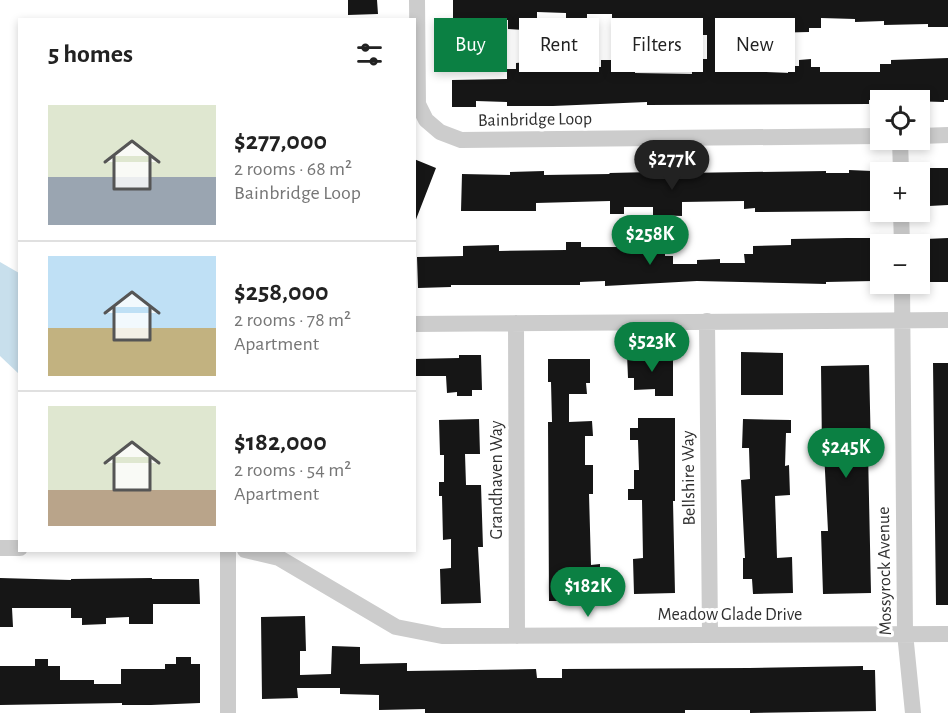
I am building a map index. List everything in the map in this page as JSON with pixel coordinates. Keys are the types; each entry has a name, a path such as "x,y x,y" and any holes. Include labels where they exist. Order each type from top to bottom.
{"street":[{"name":"Bainbridge Loop","path":"417,0 418,104 426,120 440,132 461,140 870,136"},
{"path":"930,136 948,135"},
{"name":"Mossyrock Avenue","path":"902,294 905,633 913,713"},
{"path":"416,324 948,320"},
{"name":"Bellshire Way","path":"707,321 710,634"},
{"name":"Grandhaven Way","path":"516,323 517,636"},
{"path":"0,548 18,548"},
{"path":"228,552 228,713"},
{"name":"Meadow Glade Drive","path":"254,552 279,558 396,627 442,636 948,633"}],"water":[{"path":"0,262 18,272 18,373 0,356"}],"building":[{"path":"348,0 377,0 378,14 348,15"},
{"path":"453,0 948,0 948,27 928,27 928,24 884,25 884,21 855,22 855,19 821,18 821,28 809,28 809,32 795,32 795,18 715,18 715,72 788,73 795,72 795,66 799,66 799,60 811,59 811,67 820,67 820,72 880,72 880,64 891,64 891,60 948,58 948,100 930,102 930,90 870,90 869,104 647,105 647,102 507,106 507,102 476,101 476,107 452,107 452,80 507,79 507,69 516,69 516,63 519,63 519,72 599,72 601,60 611,60 611,72 692,74 692,72 703,72 703,59 707,59 707,35 703,35 703,18 612,18 612,14 587,14 587,18 566,18 566,13 537,12 537,18 519,18 519,30 508,29 507,18 453,18"},
{"path":"416,160 436,168 416,219"},
{"path":"930,168 948,168 948,205 930,206"},
{"path":"849,170 870,171 870,211 755,212 755,208 744,209 744,201 682,202 682,216 653,215 653,207 624,207 624,214 610,214 610,201 536,203 536,211 461,211 462,174 510,175 510,172 544,171 544,175 653,171 849,173"},
{"path":"870,238 870,281 826,282 826,284 697,281 605,286 605,281 580,282 580,285 451,285 451,287 418,288 417,257 463,256 463,246 499,245 499,251 566,250 566,242 581,242 581,247 630,247 630,253 665,253 665,256 673,256 673,264 697,264 697,260 720,259 720,263 745,263 744,254 753,254 753,246 791,245 791,239"},
{"path":"948,238 948,282 930,282 930,239"},
{"path":"741,352 783,353 783,395 741,395"},
{"path":"627,354 673,354 673,396 655,396 655,389 634,390 634,378 628,378"},
{"path":"459,355 481,355 482,390 472,390 472,396 457,396 457,392 447,393 446,376 416,376 416,359 459,358"},
{"path":"548,359 590,359 590,383 586,383 587,394 569,394 569,422 592,421 593,436 585,436 585,465 593,465 593,494 589,494 591,565 600,564 600,601 549,601 548,422 552,422"},
{"path":"933,363 948,363 948,605 936,605"},
{"path":"869,365 871,593 823,594 821,531 828,531 824,451 822,451 821,366"},
{"path":"638,418 675,418 675,501 673,501 675,593 634,594 633,559 643,558 642,500 628,500 628,489 634,489 634,470 639,470 638,440 630,440 630,428 638,428"},
{"path":"479,419 480,454 465,454 466,485 481,485 483,547 478,547 481,603 441,604 440,569 451,568 451,539 443,540 442,496 439,496 439,482 444,482 444,455 440,455 439,420"},
{"path":"743,419 791,420 791,433 786,433 785,466 789,465 790,495 775,496 777,558 792,557 793,593 753,594 752,579 743,579 743,558 745,558 741,480 750,479 749,448 742,448"},
{"path":"0,578 199,579 200,604 153,604 153,624 129,624 129,617 106,618 106,624 82,625 82,618 71,618 71,608 12,608 13,627 0,627"},
{"path":"305,616 306,651 300,651 300,675 331,674 332,646 360,647 360,664 407,663 407,671 536,669 537,678 562,678 562,669 863,666 863,670 875,670 876,711 750,713 750,710 685,710 685,713 425,713 425,709 379,710 379,695 340,694 340,688 297,688 298,698 262,699 261,617"},
{"path":"176,657 191,657 191,664 200,664 200,703 0,705 0,666 35,666 35,659 48,659 48,666 60,666 60,680 94,680 94,684 121,684 121,669 165,669 165,664 176,664"}]}
